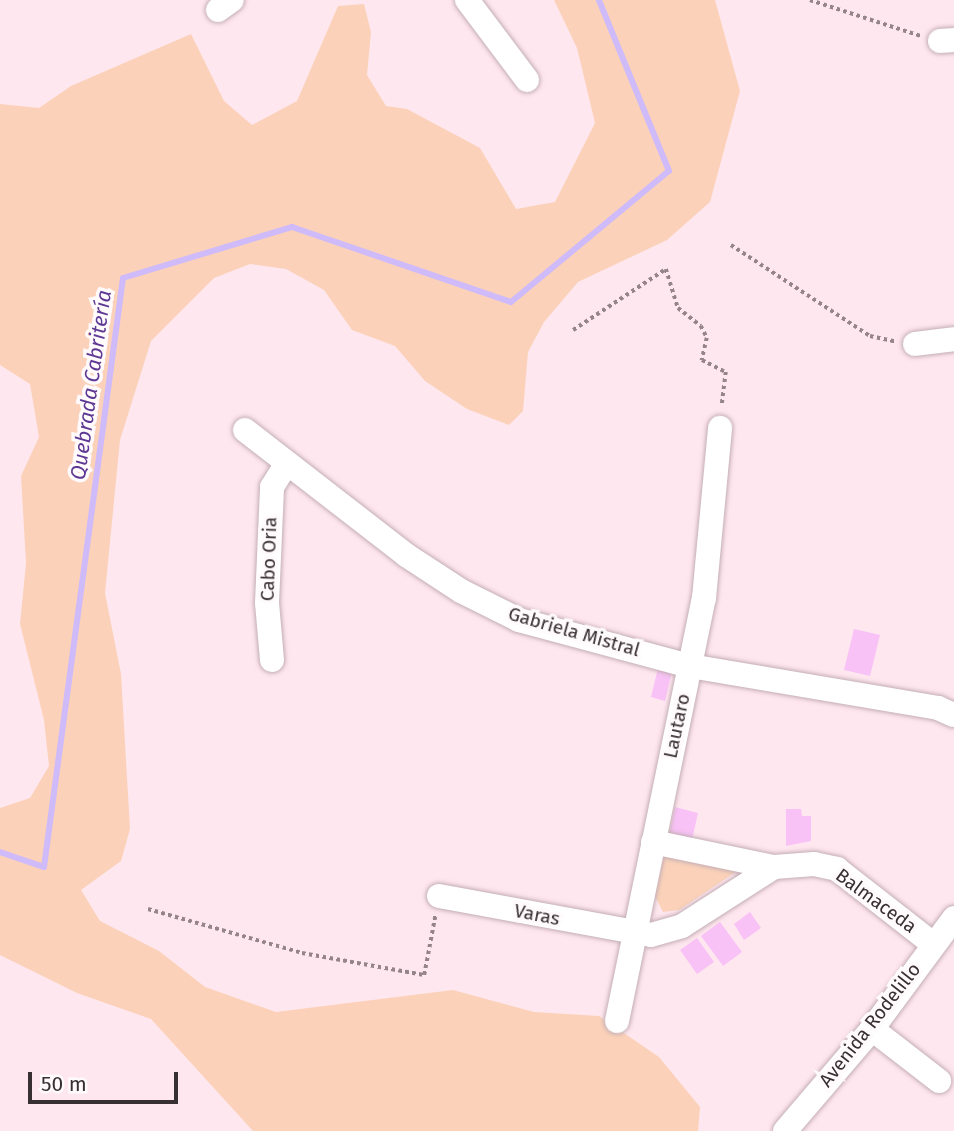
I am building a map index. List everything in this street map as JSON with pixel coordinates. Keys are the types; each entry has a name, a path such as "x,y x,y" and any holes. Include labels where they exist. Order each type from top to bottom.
{"street":[{"path":"467,0 527,80"},
{"path":"915,344 954,338"},
{"name":"Lautaro","path":"617,1021 707,573 720,428"},
{"name":"Gabriela Mistral","path":"245,430 405,555 472,597 519,620 690,666 938,708 954,715"},
{"name":"Cabo Oria","path":"272,660 267,603 272,487 287,463"},
{"name":"Balmaceda","path":"653,842 774,867 814,864 837,869 933,944"},
{"name":"Balmaceda","path":"634,933 651,935 682,926 774,867"},
{"name":"Varas","path":"439,896 634,933"},
{"name":"Avenida Rodelillo","path":"785,1131 872,1030 933,944 953,922"},
{"path":"872,1030 939,1081"}],"path":[{"path":"810,0 886,28 947,40"},
{"path":"731,244 870,336 915,344"},
{"path":"573,330 666,269 678,308 701,326 706,338 702,360 726,372 720,428"},
{"path":"148,909 302,953 424,975 439,896"}],"shaded area":[{"path":"554,0 715,0 740,91 710,202 667,240 578,282 544,322 528,352 523,411 509,425 467,409 425,381 395,346 352,330 324,290 286,269 250,264 214,278 151,341 120,440 105,593 121,674 130,829 121,861 81,890 100,921 159,951 205,987 276,1012 453,990 534,1012 599,1016 659,1057 700,1107 698,1131 253,1131 151,1019 77,993 0,955 0,808 30,798 49,766 44,720 20,624 26,563 21,476 39,437 30,384 0,365 0,104 39,108 71,86 191,34 224,101 252,125 297,101 338,6 364,4 371,32 367,75 386,106 407,109 480,148 516,209 555,202 595,123 577,48"},
{"path":"664,855 740,869 679,910 663,912 655,896"}],"building":[{"path":"854,629 880,635 870,676 844,670"},
{"path":"658,668 672,671 665,701 651,697"},
{"path":"675,807 698,813 692,840 669,834"},
{"path":"786,809 801,809 802,816 811,816 811,841 786,846"},
{"path":"750,912 761,928 744,940 734,924"},
{"path":"720,922 742,952 723,966 701,936"},
{"path":"697,938 714,962 697,974 680,950"}],"waterway":[{"name":"Quebrada Cabritería","path":"0,852 44,867 123,278 292,227 511,302 669,171 599,0"}]}
